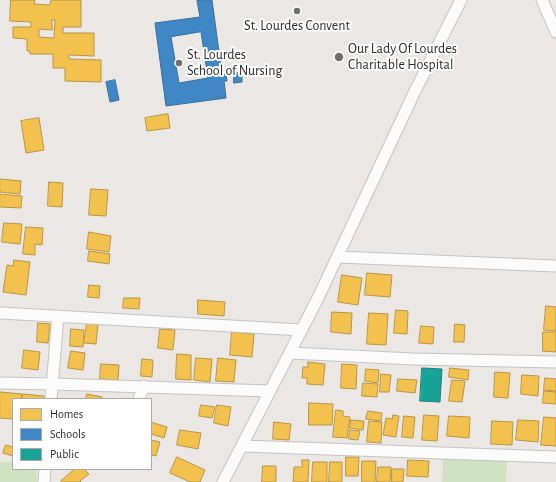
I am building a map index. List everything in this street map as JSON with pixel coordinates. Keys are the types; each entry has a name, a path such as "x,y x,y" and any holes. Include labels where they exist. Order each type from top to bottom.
{"street":[{"path":"223,482 318,298 415,91 461,0"},
{"path":"542,0 556,32"},
{"path":"338,257 556,266"},
{"path":"0,313 302,330"},
{"path":"51,398 58,316"},
{"path":"290,353 413,359 556,362"},
{"path":"0,383 144,386 270,391"},
{"path":"139,398 144,386"},
{"path":"242,446 556,457"},
{"path":"44,482 45,470"}],"green space":[{"path":"443,453 507,455 506,482 442,482"},
{"path":"0,462 12,462 12,470 37,470 37,482 0,482"}],"building: Homes":[{"path":"11,0 35,0 34,4 50,5 51,0 81,0 81,27 63,27 63,33 94,33 94,56 69,55 69,59 101,60 101,82 65,81 65,68 53,68 53,54 30,54 30,51 27,51 27,39 13,38 13,27 31,27 31,22 10,21","holes":["52,20 55,20 54,38 39,37 39,29 52,30"]},
{"path":"168,114 170,128 147,131 145,118"},
{"path":"39,118 44,150 26,153 21,121"},
{"path":"0,179 21,181 20,194 0,192"},
{"path":"49,182 63,183 62,207 48,206"},
{"path":"91,189 108,190 106,216 89,215"},
{"path":"0,194 22,196 21,208 0,207"},
{"path":"4,223 22,224 20,244 2,242"},
{"path":"26,227 43,228 42,245 35,244 35,255 23,254"},
{"path":"89,232 111,236 109,252 87,249"},
{"path":"89,251 110,254 109,264 88,261"},
{"path":"14,260 30,262 26,295 3,292 7,265 13,266"},
{"path":"367,273 392,275 390,297 365,295"},
{"path":"342,275 362,278 358,305 338,302"},
{"path":"89,285 100,286 99,298 88,297"},
{"path":"124,298 140,298 139,309 123,308"},
{"path":"198,300 225,302 224,316 198,314"},
{"path":"546,306 556,307 556,331 544,330"},
{"path":"396,310 408,311 407,334 394,333"},
{"path":"332,312 352,313 351,334 331,332"},
{"path":"369,313 388,314 386,345 367,344"},
{"path":"38,323 50,324 48,343 37,342"},
{"path":"87,323 98,324 96,344 84,343"},
{"path":"455,324 465,325 464,342 454,342"},
{"path":"421,326 434,327 433,344 419,343"},
{"path":"71,329 84,330 83,347 70,346"},
{"path":"160,329 175,330 173,350 158,348"},
{"path":"232,332 254,334 252,357 230,355"},
{"path":"543,332 556,332 556,352 543,351"},
{"path":"24,350 40,352 38,370 22,368"},
{"path":"71,351 85,353 83,370 68,368"},
{"path":"177,354 191,355 191,380 176,379"},
{"path":"196,358 212,359 210,382 194,380"},
{"path":"218,358 236,360 234,382 216,381"},
{"path":"142,359 153,360 152,377 141,376"},
{"path":"308,362 325,364 323,385 307,384 307,378 302,378 303,367 308,367"},
{"path":"101,364 119,365 118,380 100,379"},
{"path":"342,364 357,365 356,389 341,388"},
{"path":"450,368 469,370 468,380 449,377"},
{"path":"366,369 379,370 378,383 365,381"},
{"path":"495,372 510,373 508,398 494,397"},
{"path":"381,374 391,375 389,392 380,392"},
{"path":"522,375 539,376 538,396 521,394"},
{"path":"545,378 556,379 556,391 544,390"},
{"path":"398,379 417,380 415,393 397,391"},
{"path":"452,380 465,381 462,402 449,401"},
{"path":"363,383 378,384 377,397 362,396"},
{"path":"544,391 556,392 556,404 543,403"},
{"path":"0,392 22,394 21,398 12,398 12,419 0,418"},
{"path":"23,394 44,396 44,398 22,398"},
{"path":"87,394 102,397 102,398 86,398"},
{"path":"309,403 333,404 332,425 309,425"},
{"path":"201,405 215,407 212,418 199,416"},
{"path":"217,405 231,407 228,426 214,423"},
{"path":"336,410 343,411 343,416 350,417 347,438 333,437"},
{"path":"368,411 382,413 381,421 366,419"},
{"path":"393,415 399,416 396,437 383,435 386,418 392,419"},
{"path":"424,415 439,416 437,441 422,440"},
{"path":"404,416 415,417 413,438 402,437"},
{"path":"449,416 470,417 469,438 447,436"},
{"path":"544,417 556,418 556,446 541,445"},
{"path":"351,420 364,421 363,430 350,428"},
{"path":"518,420 539,421 538,442 516,440"},
{"path":"369,421 382,422 381,443 367,442"},
{"path":"492,421 513,422 512,445 491,444"},
{"path":"152,422 167,427 164,438 152,434"},
{"path":"274,422 291,424 289,440 273,439"},
{"path":"180,430 201,433 198,449 177,445"},
{"path":"350,430 360,431 358,440 349,439"},
{"path":"152,440 160,442 156,456 152,455"},
{"path":"6,445 12,447 12,456 3,453"},
{"path":"177,457 205,470 200,482 190,482 170,473"},
{"path":"346,457 359,457 358,476 346,476"},
{"path":"302,460 309,460 308,482 293,482 294,467 302,467"},
{"path":"408,460 429,461 428,477 407,476"},
{"path":"362,461 376,461 375,482 362,482"},
{"path":"313,462 327,462 327,482 312,482"},
{"path":"330,462 342,462 342,482 329,482"},
{"path":"263,466 276,466 276,482 262,482"},
{"path":"378,467 391,467 390,482 377,482"},
{"path":"392,469 404,469 403,482 392,482"},
{"path":"74,470 85,470 89,474 80,481 81,482 61,481"}],"building: Schools":[{"path":"212,0 222,74 226,73 227,81 224,81 226,98 166,106 155,23 200,17 197,1","holes":["201,32 208,78 179,83 171,37"]},
{"path":"234,73 242,73 242,82 234,83"},
{"path":"115,80 119,100 110,102 106,82"}],"building: Public":[{"path":"422,368 442,369 440,402 420,401"}],"place":[{"name":"St. Lourdes Convent","path":"297,11"},
{"name":"Our Lady Of Lourdes Charitable Hospital","path":"339,57"},
{"name":"St. Lourdes School of Nursing","path":"179,63"}]}
